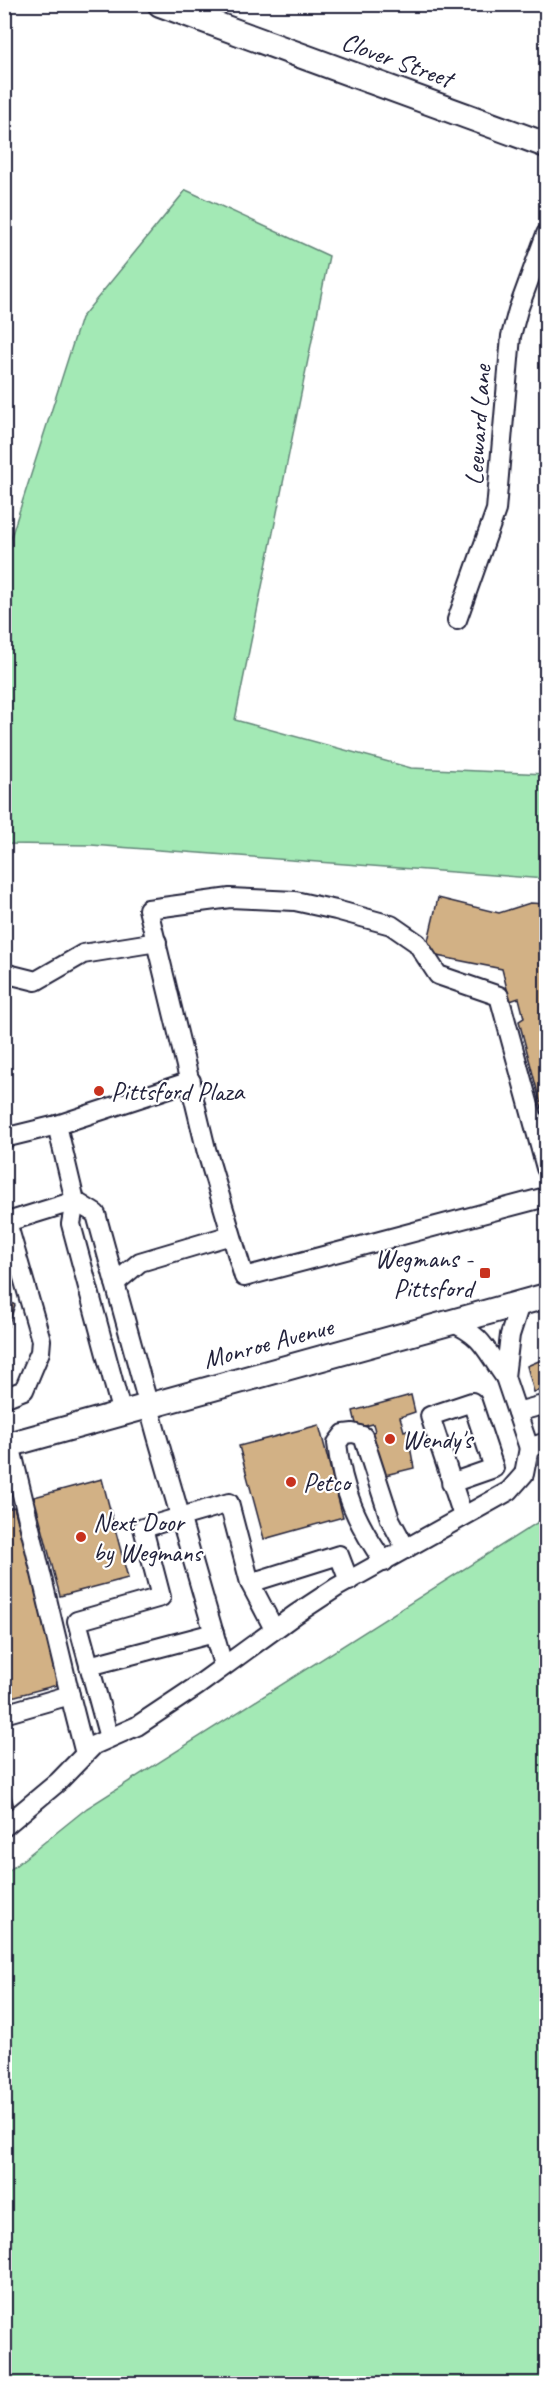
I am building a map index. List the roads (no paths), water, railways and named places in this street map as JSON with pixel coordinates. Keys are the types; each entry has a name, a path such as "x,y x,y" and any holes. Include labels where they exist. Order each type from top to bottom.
{"main road":[{"name":"Clover Street","path":"160,4 546,145"},
{"name":"Monroe Avenue","path":"7,1445 546,1296"}],"street":[{"name":"Leeward Lane","path":"457,620 496,510 511,336 518,310 546,234"},
{"path":"545,1199 244,1277 206,1149 148,909 230,898 295,901 391,925 417,944 438,975 500,996 544,1149 546,1168"},
{"path":"4,973 36,981 83,954 157,942"},
{"path":"4,1138 57,1125 191,1081"},
{"path":"57,1125 75,1201 71,1224 122,1414"},
{"path":"4,1398 24,1390 40,1352 41,1340 6,1222 75,1201 96,1214 148,1406 223,1665"},
{"path":"115,1283 140,1262 231,1235"},
{"path":"505,1377 510,1335 520,1304"},
{"path":"4,1827 58,1782 94,1745 136,1725 274,1629 349,1581 509,1491 524,1474 538,1445 517,1412 505,1377 483,1343 469,1330 451,1322"},
{"path":"451,1483 494,1468 472,1402 430,1416 451,1483 463,1516"},
{"path":"517,1412 539,1406"},
{"path":"384,1562 362,1530 353,1509 339,1460 338,1443 344,1434 353,1433 363,1436 390,1519 406,1549"},
{"path":"7,1445 85,1754"},
{"path":"109,1738 77,1621 161,1597 143,1528 229,1503 250,1583 274,1629"},
{"path":"250,1583 339,1555 349,1581"},
{"path":"89,1666 214,1633"},
{"path":"4,1714 70,1695"}],"place":[{"name":"Pittsford Plaza","path":"99,1091"},
{"name":"Wegmans - Pittsford","path":"485,1273"},
{"name":"Wendy's","path":"390,1439"},
{"name":"Petco","path":"291,1482"},
{"name":"Next Door by Wegmans","path":"81,1537"}]}
